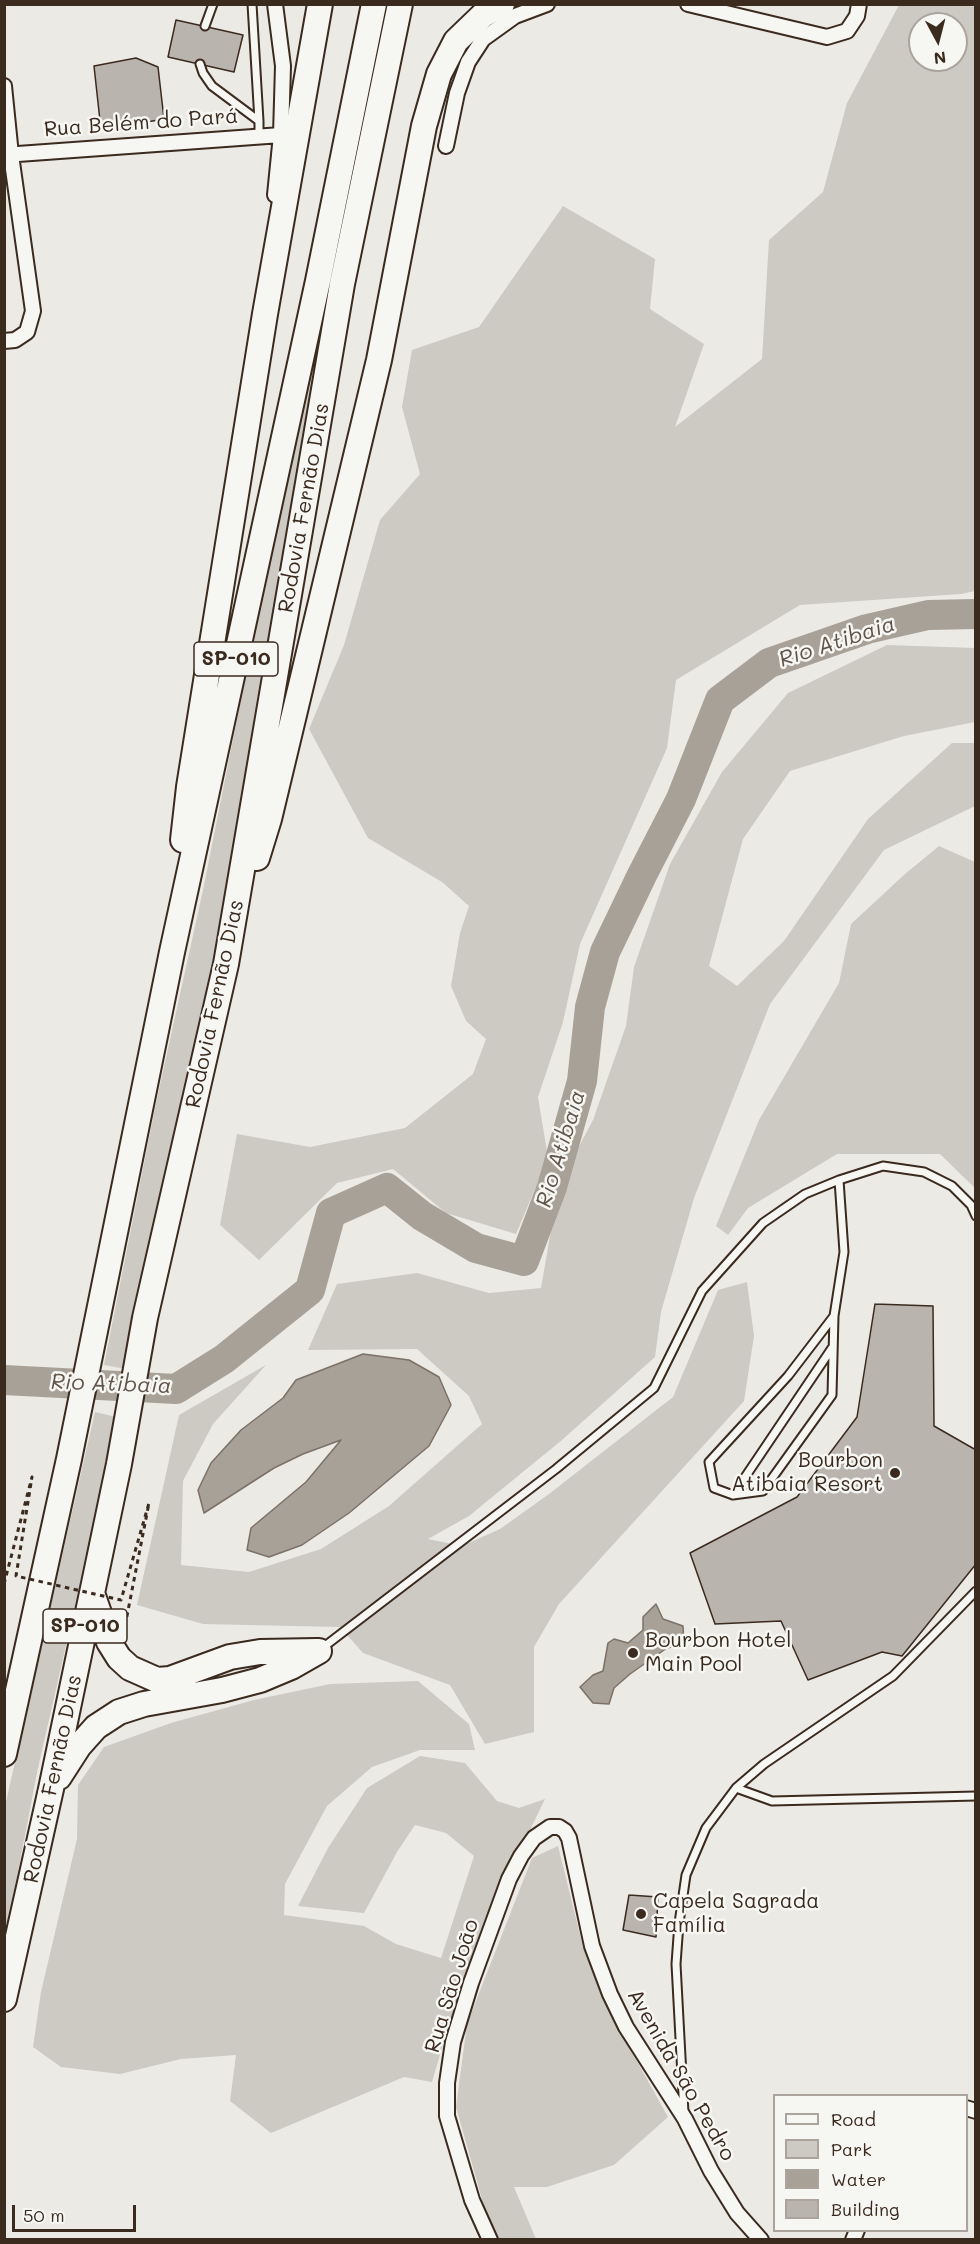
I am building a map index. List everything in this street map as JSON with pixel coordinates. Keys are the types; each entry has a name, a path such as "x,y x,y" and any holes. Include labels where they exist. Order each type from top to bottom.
{"highway":[{"path":"172,952 189,787 265,314 320,4"},
{"name":"Rodovia Fernão Dias","path":"4,1754 69,1459 172,952 316,293 374,4"},
{"name":"Rodovia Fernão Dias","path":"4,1999 51,1789 119,1464 145,1318 226,964 342,284 400,4"},
{"path":"226,964 269,819 377,371 424,126 439,74 456,41 483,15 502,4"},
{"path":"92,1593 109,1642 119,1658 130,1668 157,1680 170,1679 230,1657 260,1652 319,1651"},
{"path":"51,1789 79,1746 96,1727 119,1712 144,1704 222,1690 260,1680 291,1667 319,1651"}],"street":[{"path":"265,314 281,135 283,66 275,4"},
{"path":"446,146 457,93 468,62 483,39 515,16 547,4"},
{"path":"688,4 827,36 847,31 857,16 859,4"},
{"path":"4,86 8,155 33,311 27,332 15,339 4,341"},
{"name":"Rua Belém do Pará","path":"8,155 259,128 281,135"},
{"name":"Avenida São Pedro","path":"550,1827 559,1827 565,1831 569,1839 592,1946 626,2027 685,2119 711,2171 737,2213 761,2240"},
{"name":"Rua São João","path":"490,2240 472,2200 447,2116 447,2083 453,2042 471,1983 509,1879 534,1838 550,1827"}],"lane":[{"path":"205,26 213,4"},
{"path":"252,4 259,128"},
{"path":"200,64 212,86 259,128"},
{"path":"319,1651 556,1469 654,1388 702,1291 763,1222 806,1194 838,1180 883,1166 924,1172 952,1186 971,1205 975,1216"},
{"path":"834,1316 788,1376 709,1462 714,1488 733,1495 762,1491 832,1395 834,1316 844,1252 838,1180"},
{"path":"733,1495 833,1346"},
{"path":"685,2119 676,1964 686,1875 706,1828 736,1788 764,1764 893,1676 975,1591"},
{"path":"736,1788 757,1797 780,1801 864,1797 975,1796"}],"path":[{"path":"4,1584 32,1477 16,1576 121,1600 149,1503 126,1621"}],"green space":[{"path":"959,4 976,7 975,591 961,594 800,605 676,680 667,748 580,944 563,1022 538,1097 548,1158 516,1234 446,1213 393,1169 337,1183 259,1260 220,1225 237,1134 310,1147 405,1128 473,1074 486,1039 466,1021 451,986 460,933 469,906 442,882 368,838 309,729 344,645 380,520 420,474 402,407 412,350 479,327 563,206 655,259 650,309 704,344 675,427 762,359 769,240 823,192 847,103 899,5"},
{"path":"333,267 338,268 256,751 211,980 126,1369 104,1365 156,1103 203,890 251,649"},
{"path":"887,645 975,648 975,722 904,736 790,771 743,839 709,966 737,986 784,941 868,819 952,743 975,743 975,806 884,850 770,1004 694,1198 661,1312 655,1357 562,1440 469,1516 428,1539 462,1546 500,1529 549,1494 673,1397 718,1290 747,1282 754,1336 744,1401 559,1604 534,1647 534,1732 485,1744 450,1685 363,1653 340,1627 203,1624 137,1605 179,1415 266,1365 213,1424 183,1481 181,1565 249,1572 321,1549 389,1506 482,1424 469,1396 417,1349 308,1350 337,1284 417,1273 489,1293 541,1288 559,1184 593,1120 626,1026 634,967 670,864 722,772 788,693"},
{"path":"939,846 975,862 975,1188 940,1154 837,1154 748,1208 728,1235 716,1226 759,1120 839,983 851,924"},
{"path":"95,1412 116,1417 38,1768 5,1938 5,1806"},
{"path":"418,1681 469,1724 475,1750 420,1750 372,1767 327,1806 285,1884 284,1915 364,1926 396,1944 441,1958 474,1856 446,1833 415,1825 397,1852 364,1913 298,1906 328,1848 367,1788 420,1756 465,1763 497,1801 519,1808 545,1799 491,1911 447,2031 432,2082 404,2077 271,2133 230,2101 236,2055 181,2059 120,2074 61,2067 33,2047 41,1992 77,1839 78,1785 104,1747 171,1723 254,1700 330,1684"},
{"path":"558,1846 582,1943 604,2002 668,2117 614,2165 547,2187 514,2187 536,2239 499,2239 487,2217 456,2107 467,2024 532,1858"}],"water":[{"path":"363,1354 409,1360 439,1377 451,1405 429,1446 349,1513 302,1545 269,1557 247,1550 251,1528 306,1482 341,1440 274,1468 204,1513 198,1490 211,1463 241,1430 283,1398 296,1380"},
{"name":"Bourbon Hotel Main Pool","path":"656,1604 663,1619 683,1626 684,1644 667,1648 630,1674 614,1688 609,1704 593,1703 580,1687 593,1675 603,1671 608,1643 614,1639 628,1643 643,1630 643,1617"}],"building":[{"path":"176,20 243,35 234,72 168,57"},
{"path":"136,58 158,67 164,119 101,130 94,66"},
{"name":"Bourbon Atibaia Resort","path":"875,1304 933,1306 934,1426 976,1450 976,1564 902,1656 882,1652 808,1680 781,1621 715,1624 690,1553 797,1497 857,1417"},
{"name":"Capela Sagrada Família","path":"629,1895 658,1897 656,1937 623,1930"}],"waterway":[{"name":"Rio Atibaia","path":"4,1380 176,1389 224,1359 310,1290 331,1213 387,1188 422,1216 476,1248 524,1261 552,1187 582,1081 590,1007 605,952 681,799 720,700 769,663 867,629 928,615 976,614"}],"place":[{"name":"Bourbon Atibaia Resort","path":"895,1473"},
{"name":"Bourbon Hotel Main Pool","path":"633,1653"},
{"name":"Capela Sagrada Família","path":"641,1914"}]}
